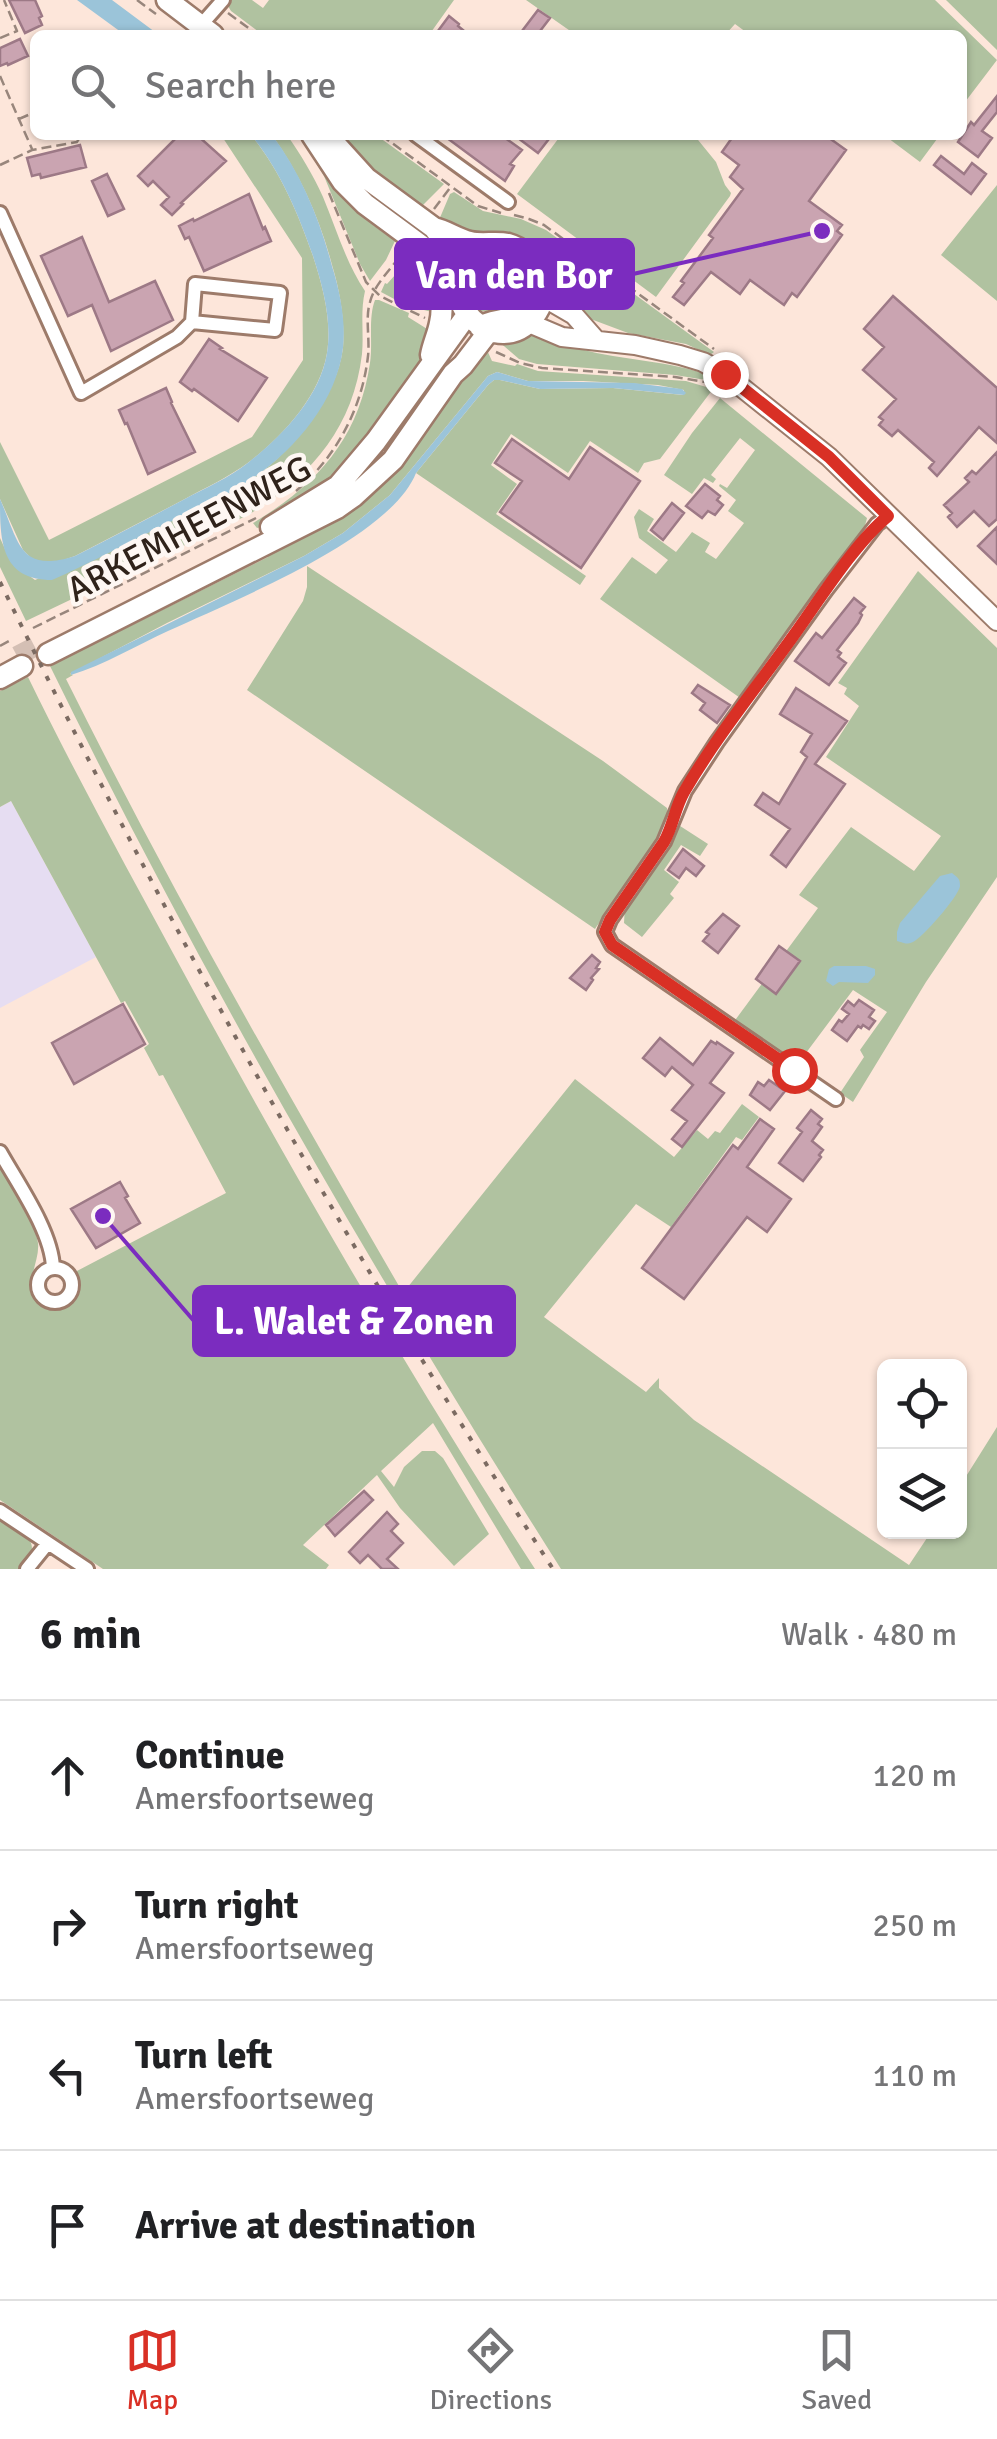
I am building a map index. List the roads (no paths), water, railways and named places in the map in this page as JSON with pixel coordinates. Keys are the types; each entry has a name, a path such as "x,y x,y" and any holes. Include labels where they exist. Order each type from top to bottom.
{"main road":[{"path":"167,0 207,30"},
{"path":"316,140 352,191 433,274 440,296 441,320 430,364"},
{"path":"332,140 366,178 464,240 472,259 459,296 478,324 514,316 535,306 574,315 596,340"},
{"path":"406,245 472,259 508,244 526,253 542,277 535,306"},
{"path":"535,306 562,336 669,352 713,367 829,457 997,621"},
{"name":"ARKEMHEENWEG","path":"478,324 456,360 453,374 393,460 354,496 337,508 41,642 260,534 338,486 376,441 430,364 478,324"},
{"path":"0,678 10,655"}],"street":[{"path":"211,30 221,3"},
{"path":"423,140 508,202"},
{"path":"0,213 81,393 177,337 192,322 195,284 280,293 275,330 192,322"},
{"path":"836,1099 612,945 605,932 664,842 680,800 718,742 826,590 877,524 888,516"},
{"path":"0,1152 48,1238 53,1268"},
{"path":"0,1511 87,1569"},
{"path":"27,1569 48,1543"}],"water":[{"path":"77,0 112,0 152,30 118,30"},
{"path":"255,140 275,140 292,165 315,214 340,296 343,348 330,391 319,411 290,448 236,489 52,580 22,573 6,554 0,499 17,541 32,557 42,561 75,556 241,468 286,428 308,400 327,353 327,316 307,240 271,163"},
{"path":"497,372 528,381 634,383 682,389 686,393 540,389 494,380 416,473 401,498 343,544 268,585 71,675 343,533 390,495 488,376"},
{"path":"952,873 960,886 947,907 913,942 897,941 900,923 940,876"},
{"path":"834,966 866,966 875,969 875,975 868,983 839,982 833,986 826,981"}],"tunnel":[{"path":"17,656 40,644"}],"railway":[{"path":"0,582 127,835 262,1084 403,1329 553,1569"}],"place":[{"name":"Van den Bor","path":"822,231"},
{"name":"L. Walet & Zonen","path":"103,1216"}]}
